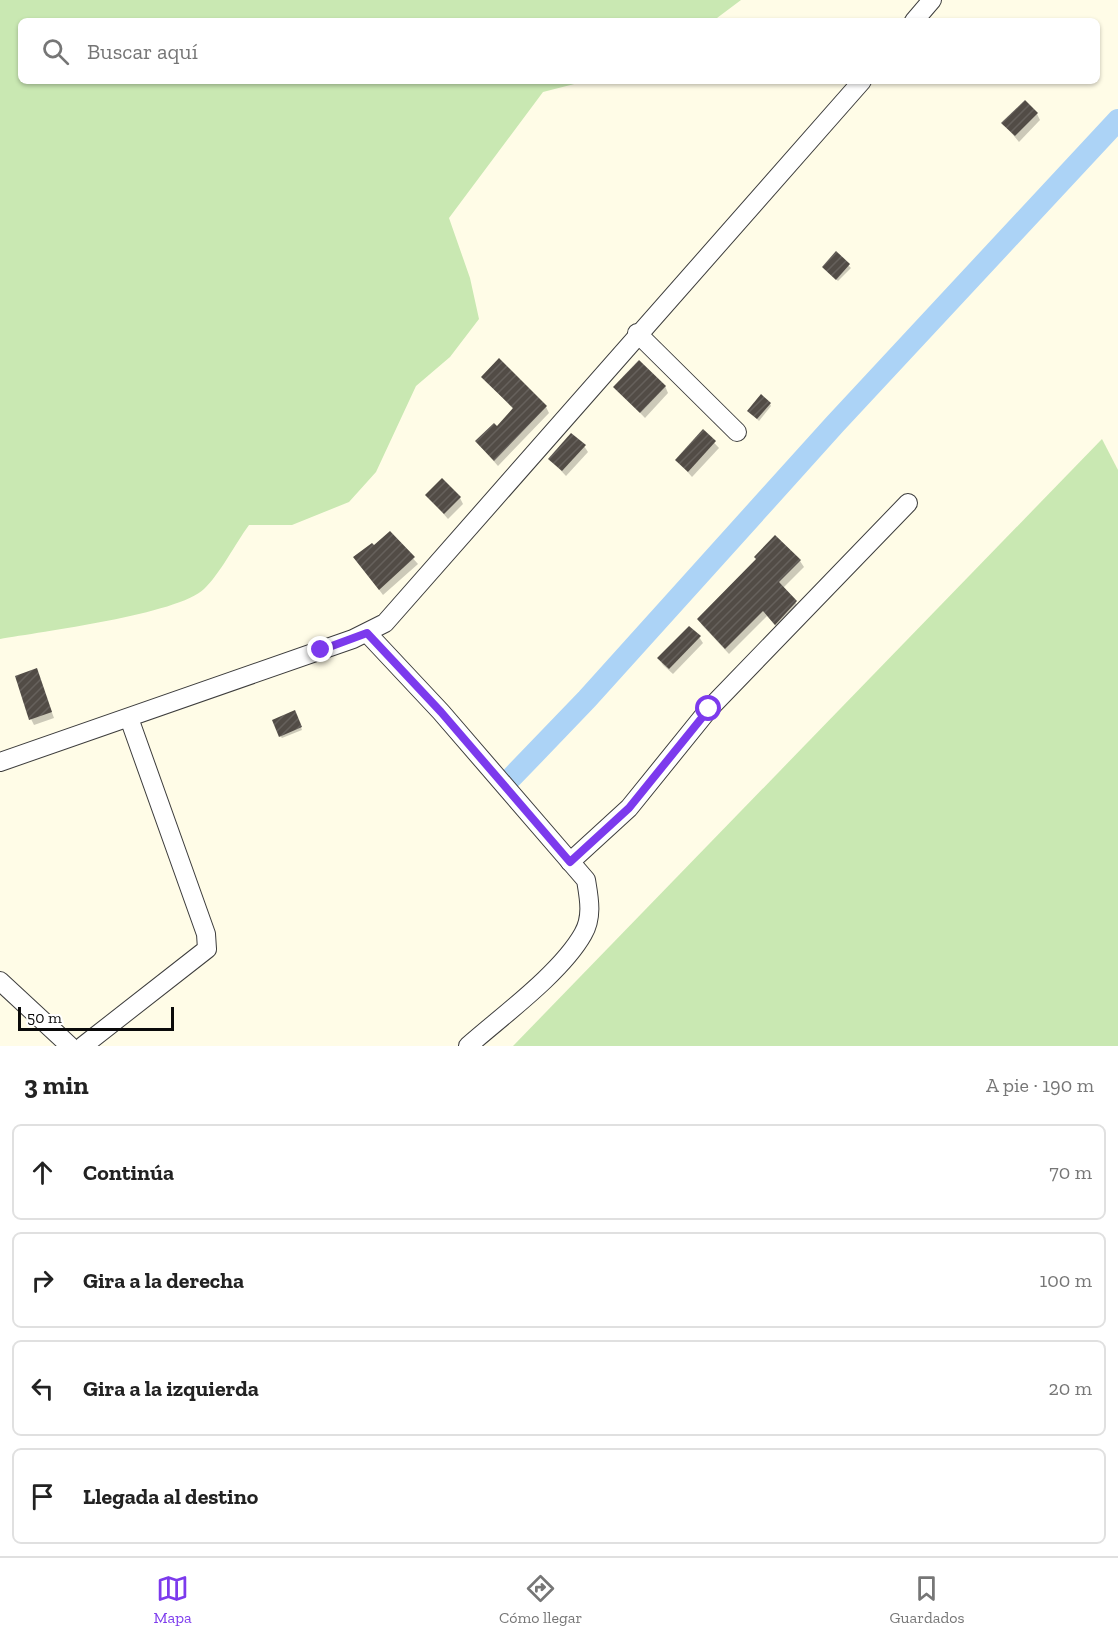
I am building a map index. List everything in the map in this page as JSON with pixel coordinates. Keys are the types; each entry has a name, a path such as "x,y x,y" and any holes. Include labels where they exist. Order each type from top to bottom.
{"street":[{"path":"917,18 932,0"},
{"path":"0,762 367,633 385,623 637,333 727,236 859,84"},
{"path":"637,333 737,432"},
{"path":"570,862 629,808 709,709 908,503"},
{"path":"367,633 441,712 586,880 591,908 584,933 557,966 468,1046"},
{"path":"83,1046 207,950 206,934 129,718"},
{"path":"0,981 70,1046"}],"green space":[{"path":"0,0 741,0 717,18 18,18 18,84 574,84 543,92 449,218 470,278 479,319 450,357 416,386 376,472 349,502 292,525 249,525 210,583 190,598 108,621 0,639"},
{"path":"1102,439 1118,470 1118,1046 513,1046"}],"building":[{"path":"1025,100 1038,113 1015,136 1001,123"},
{"path":"836,251 850,264 836,280 822,267"},
{"path":"499,358 547,406 494,461 475,441 494,423 497,426 513,408 481,377"},
{"path":"639,360 666,386 640,413 613,387"},
{"path":"761,394 771,403 757,419 747,411"},
{"path":"703,429 716,441 688,472 675,460"},
{"path":"571,433 586,445 562,471 548,459"},
{"path":"442,478 461,497 444,514 425,495"},
{"path":"390,531 415,557 379,590 353,557 372,543 374,545"},
{"path":"775,535 801,560 779,582 797,601 775,625 763,611 725,649 697,619 756,559 754,557"},
{"path":"689,626 701,636 669,669 657,658"},
{"path":"37,668 52,712 29,720 15,676"},
{"path":"295,710 302,727 279,737 272,720"}],"waterway":[{"path":"512,777 587,699 835,424 1118,120"}],"route":[{"path":"321,650 367,633 441,712 570,862 629,808 709,709"}]}
